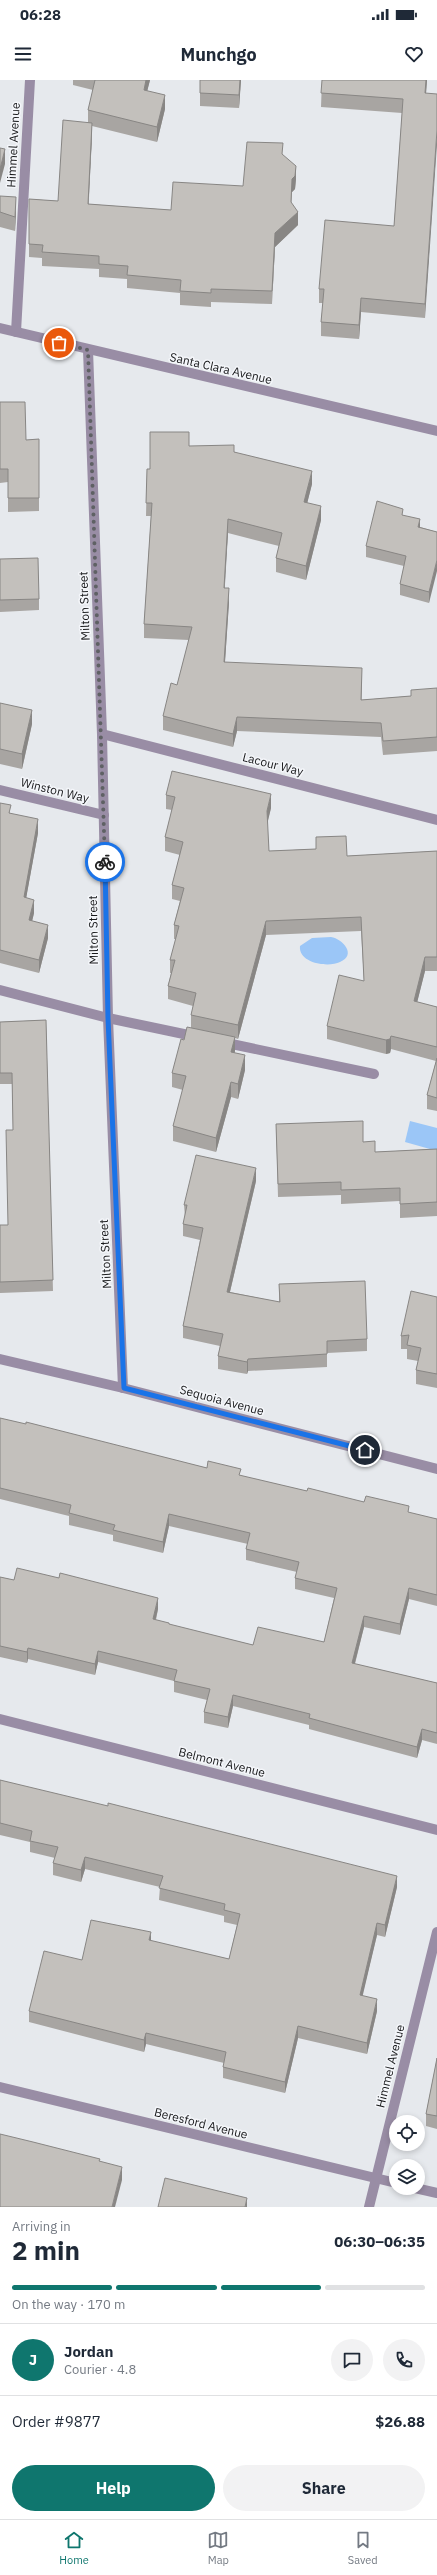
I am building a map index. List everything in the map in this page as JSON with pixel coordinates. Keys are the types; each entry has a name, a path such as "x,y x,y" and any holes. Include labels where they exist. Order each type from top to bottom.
{"street":[{"name":"Himmel Avenue","path":"16,332 30,80"},
{"name":"Santa Clara Avenue","path":"0,328 88,350 437,431"},
{"name":"Milton Street","path":"88,350 102,734 108,1018 124,1388"},
{"name":"Lacour Way","path":"102,734 437,820"},
{"name":"Winston Way","path":"0,790 104,815"},
{"path":"0,990 108,1018 374,1074"},
{"name":"Sequoia Avenue","path":"0,1359 124,1388 437,1469"},
{"name":"Belmont Avenue","path":"0,1719 437,1830"},
{"name":"Himmel Avenue","path":"369,2207 437,1932"},
{"name":"Beresford Avenue","path":"0,2087 389,2182"},
{"path":"425,2190 437,2193"}],"water":[{"path":"312,938 336,938 344,944 348,952 345,959 335,964 322,964 315,963 304,957 300,946"},
{"path":"410,1121 437,1128 437,1151 405,1142"}],"building":[{"path":"95,80 146,80 144,90 165,95 157,127 88,110"},
{"path":"200,80 240,80 239,95 200,93"},
{"path":"322,80 426,80 425,93 437,94 437,130 425,304 361,298 359,325 321,322 324,289 319,289 325,220 394,226 403,99 321,93"},
{"path":"63,120 92,123 88,204 171,210 173,182 243,186 247,142 283,143 282,154 296,166 295,176 292,179 291,202 298,212 275,233 272,291 211,289 211,293 180,291 181,280 127,275 128,266 99,264 99,256 42,252 43,245 29,244 29,199 58,201"},
{"path":"0,148 5,149 0,169"},
{"path":"0,196 16,197 15,217 0,212"},
{"path":"0,402 25,402 26,440 39,439 39,498 8,498 8,469 0,469"},
{"path":"150,432 189,432 189,446 234,445 234,452 312,471 304,502 321,506 306,566 276,558 282,533 228,519 224,588 229,588 224,662 362,668 361,700 411,696 411,690 437,688 437,737 383,741 381,723 237,717 233,734 163,716 171,683 177,685 192,627 144,624 152,503 146,503 147,469 150,469"},
{"path":"377,501 403,509 402,515 420,519 418,527 437,532 437,560 429,592 400,584 406,556 366,546"},
{"path":"38,558 39,599 0,600 0,559"},
{"path":"0,703 32,710 22,754 0,749"},
{"path":"172,771 271,794 267,811 269,851 316,849 316,837 346,836 347,856 437,851 437,957 425,957 414,1001 437,1007 437,1047 391,1036 390,1039 386,1040 327,1026 339,975 364,981 361,917 266,921 238,1025 191,1015 196,993 168,986 175,960 170,960 179,926 174,925 184,888 172,885 183,842 165,837 175,797 166,795"},
{"path":"0,803 11,805 9,813 38,819 24,897 34,900 29,920 48,925 39,960 0,950"},
{"path":"46,1020 53,1280 0,1282 0,1225 8,1225 6,1130 13,1130 12,1073 0,1073 0,1022"},
{"path":"187,1027 235,1037 231,1052 245,1055 238,1084 231,1082 216,1138 173,1126 186,1076 172,1073 181,1039 184,1040"},
{"path":"437,1058 437,1098 427,1095"},
{"path":"363,1121 363,1142 375,1141 375,1152 437,1149 437,1202 400,1204 400,1188 341,1190 341,1182 278,1184 276,1124"},
{"path":"196,1155 256,1168 227,1292 280,1302 279,1284 365,1281 367,1339 327,1341 327,1354 248,1359 247,1362 218,1356 223,1334 183,1326 203,1228 183,1224 187,1205 184,1205"},
{"path":"411,1291 437,1297 437,1374 416,1370 421,1348 407,1345 409,1335 401,1336"},
{"path":"0,1418 26,1424 26,1422 207,1468 208,1461 241,1469 239,1475 307,1491 308,1488 364,1502 366,1496 409,1506 408,1512 437,1519 437,1595 409,1588 400,1624 364,1616 352,1663 437,1683 437,1733 422,1729 417,1747 309,1718 310,1714 233,1695 228,1717 204,1712 210,1689 174,1681 177,1670 98,1651 95,1664 28,1648 27,1652 0,1646 0,1577 14,1580 17,1568 59,1578 60,1573 158,1598 153,1619 253,1645 258,1627 324,1642 337,1588 295,1578 299,1562 246,1549 250,1533 169,1514 163,1542 113,1530 115,1525 69,1513 71,1505 0,1488"},
{"path":"0,1780 108,1806 108,1803 397,1876 385,1925 377,1923 360,1995 377,1999 367,2043 298,2026 285,2082 223,2067 226,2052 146,2033 144,2040 29,2011 44,1951 82,1960 91,1920 151,1932 149,1940 229,1959 240,1914 224,1910 225,1904 159,1888 163,1876 85,1857 81,1870 53,1863 58,1847 30,1841 32,1831 0,1823"},
{"path":"437,2058 437,2116 426,2114"},
{"path":"0,2134 100,2159 99,2161 122,2167 112,2207 0,2207"},
{"path":"165,2178 247,2198 245,2207 158,2207"}],"way so far":[{"path":"59,343 88,350 102,734 105,862"}],"route":[{"path":"105,862 108,1018 124,1388 365,1450"}]}
